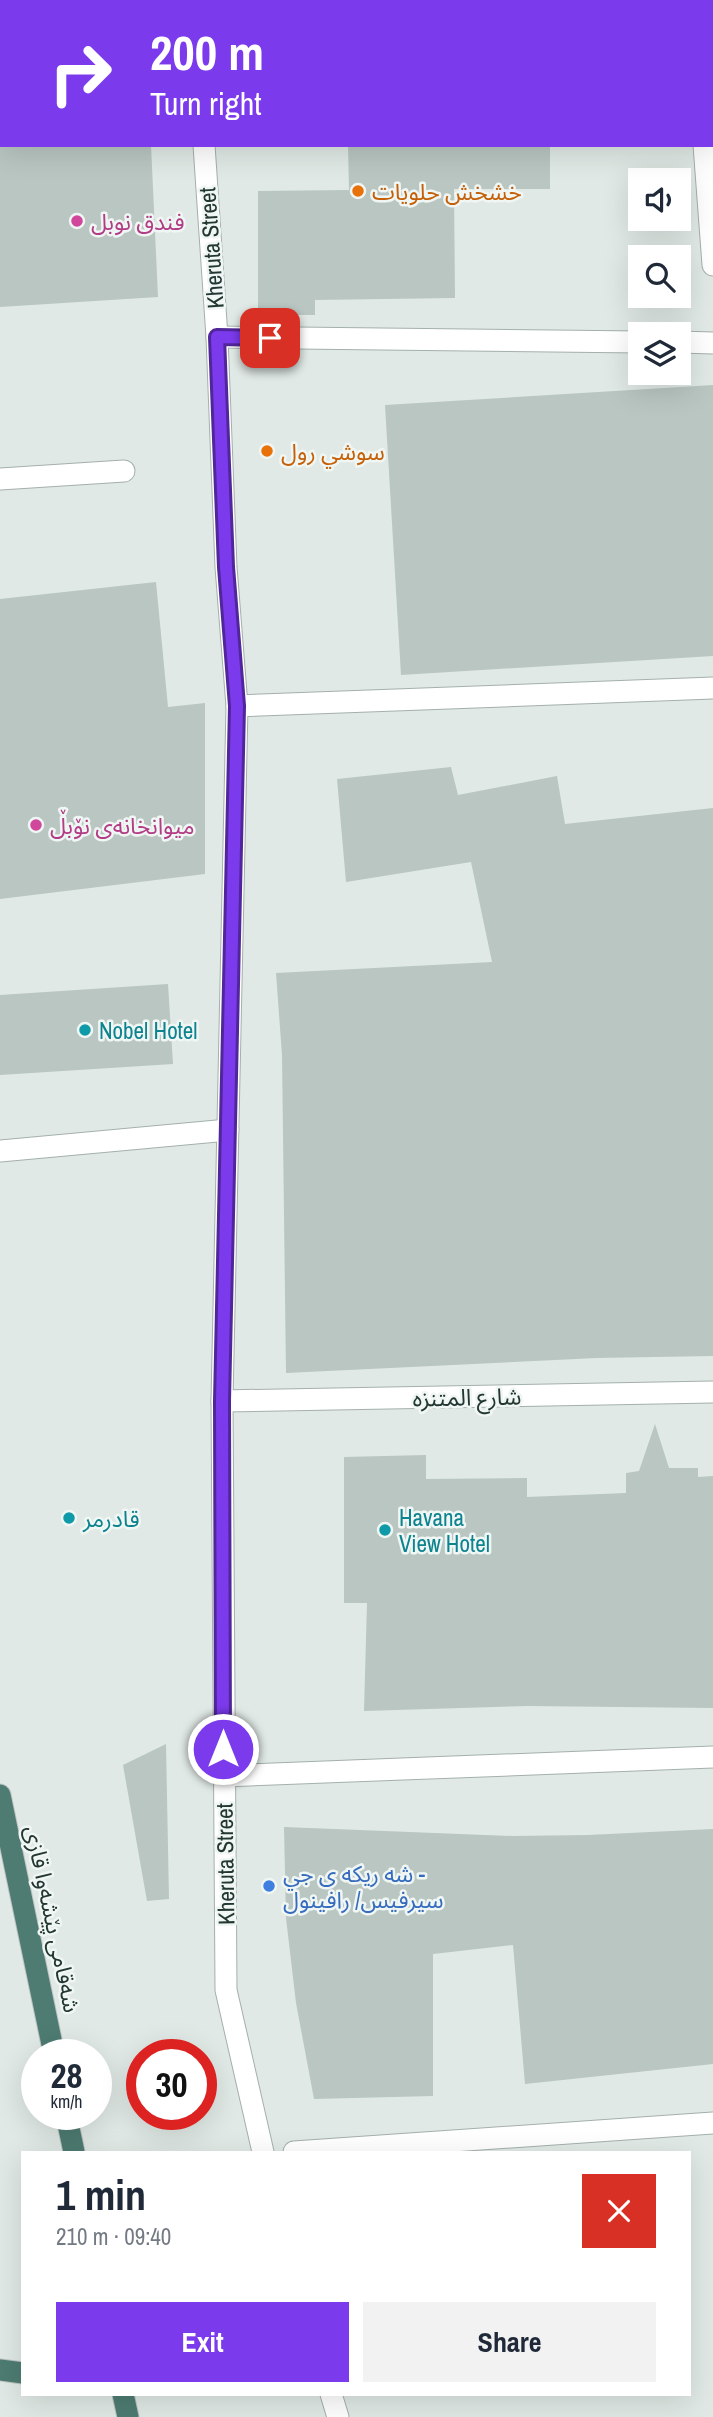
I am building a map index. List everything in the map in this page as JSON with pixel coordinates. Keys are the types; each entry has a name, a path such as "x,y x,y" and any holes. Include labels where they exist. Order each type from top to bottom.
{"highway":[{"name":"شەقامی پێشەوا قازی","path":"0,1795 51,2039"},
{"path":"69,2130 74,2151"},
{"path":"0,2370 21,2373"},
{"path":"123,2396 128,2417"}],"street":[{"name":"Kheruta Street","path":"204,147 217,337 226,567 237,706 222,1401 226,1990 263,2151"},
{"path":"704,147 713,265"},
{"path":"217,337 628,342"},
{"path":"691,342 713,343"},
{"path":"0,479 124,471"},
{"path":"237,706 713,688"},
{"path":"0,1151 228,1130"},
{"name":"شارع المتنزه","path":"222,1401 713,1392"},
{"path":"223,1776 713,1757"},
{"path":"308,2151 713,2123"},
{"path":"332,2396 338,2417"}],"building":[{"name":"فندق نوبل","path":"0,147 151,147 158,297 0,307"},
{"path":"348,147 550,147 550,189 454,189 455,298 315,300 315,315 258,315 258,191 349,190"},
{"path":"713,385 713,656 401,675 385,405"},
{"path":"156,582 168,707 205,703 205,874 0,899 0,599"},
{"path":"451,767 458,795 557,776 565,824 713,808 713,1356 597,1358 286,1373 282,1055 276,973 492,962 471,862 346,882 337,779"},
{"name":"Nobel Hotel","path":"168,984 173,1064 0,1075 0,995"},
{"path":"655,1424 669,1468 698,1468 698,1477 713,1476 713,1708 527,1706 364,1711 367,1603 344,1603 344,1457 426,1455 426,1479 527,1478 527,1497 626,1493 626,1473 639,1471"},
{"path":"166,1744 169,1899 147,1901 123,1765"},
{"path":"284,1827 513,1836 713,1829 713,2064 525,2084 513,1945 433,1954 433,2096 314,2099 296,2003 286,1918"}],"place":[{"name":"خشخش حلويات","path":"358,191"},
{"name":"فندق نوبل","path":"77,221"},
{"name":"سوشي رول","path":"267,451"},
{"name":"میوانخانەی نۆبڵ","path":"36,825"},
{"name":"Nobel Hotel","path":"85,1030"},
{"name":"قادرمر","path":"69,1518"},
{"name":"Havana View Hotel","path":"385,1530"},
{"name":"شه ريكه ى جي - سيرفيس/ رافينول","path":"269,1886"}],"route":[{"path":"223,1749 222,1401 237,706 226,567 217,337 270,338"}]}
